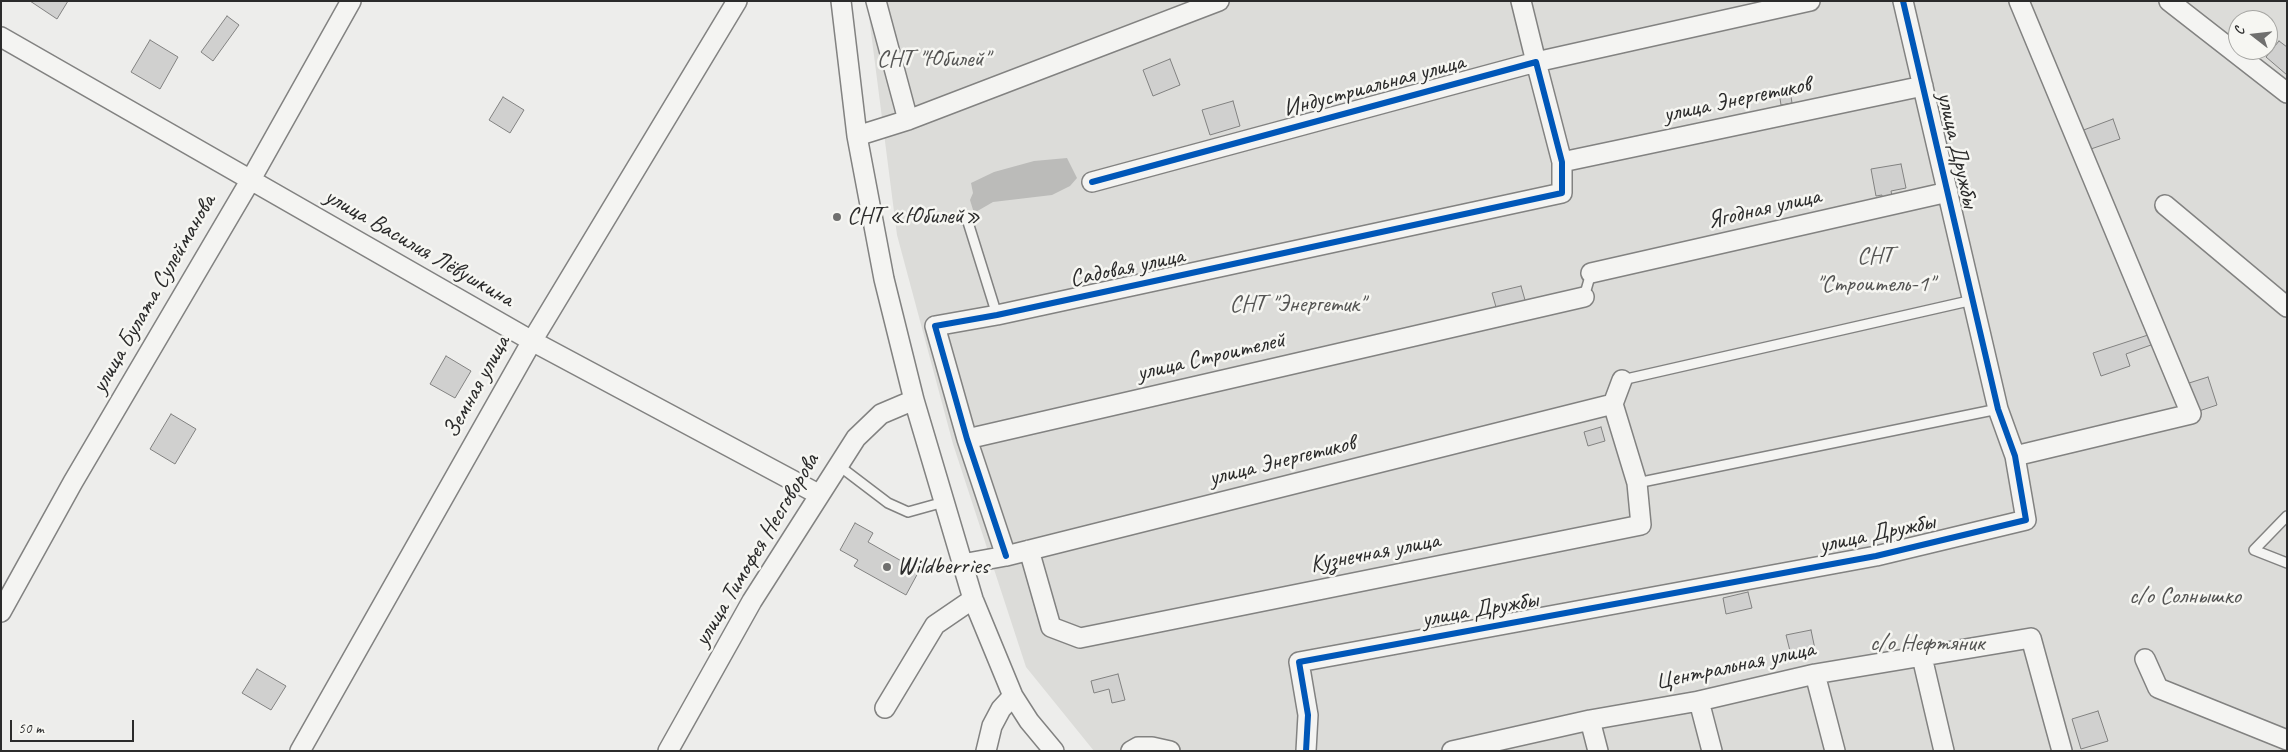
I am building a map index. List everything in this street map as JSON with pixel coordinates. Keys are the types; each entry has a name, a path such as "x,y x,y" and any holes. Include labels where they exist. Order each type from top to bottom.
{"street":[{"name":"улица Булата Сулейманова","path":"1,612 73,482 250,181 352,1"},
{"name":"Земная улица","path":"300,751 532,341 737,1"},
{"path":"841,1 857,136 884,279 914,400 973,599 1013,696 1029,721 1054,751"},
{"path":"857,136 908,120 1220,1"},
{"path":"1520,1 1562,162"},
{"path":"1536,62 1810,1"},
{"name":"улица Дружбы","path":"1306,751 1308,715 1299,662 1876,556 2026,520 2015,456 1998,410 1903,1"},
{"path":"2015,456 2190,414 2019,1"},
{"path":"2169,1 2287,93"},
{"path":"881,3 908,120"},
{"name":"улица Василия Лёвушкина","path":"1,37 532,341 818,494"},
{"name":"Индустриальная улица","path":"1092,182 1536,62"},
{"name":"улица Энергетиков","path":"1562,162 1923,86"},
{"name":"Садовая улица","path":"1006,556 967,439 935,326 997,315 1562,193 1562,162"},
{"name":"Ягодная улица","path":"1591,273 1948,192"},
{"path":"2165,205 2287,307"},
{"name":"улица Строителей","path":"967,439 1584,297"},
{"path":"1613,404 1622,380"},
{"name":"улица Тимофея Несговорова","path":"668,751 752,601 818,494 856,438 881,414 914,400"},
{"name":"улица Энергетиков","path":"962,564 1006,556 1613,404"},
{"name":"Кузнечная улица","path":"1029,550 1051,627 1080,638 1641,525 1637,483 1613,404"},
{"path":"885,708 935,625 973,599"},
{"name":"Центральная улица","path":"1452,751 1488,747 1590,720 1699,701 1815,674 1922,658 2031,638 2062,751"},
{"path":"1922,658 1944,751"},
{"path":"2145,659 2158,688 2287,740"},
{"path":"1815,674 1835,751"},
{"path":"986,751 992,726 1001,708 1013,696"},
{"path":"1699,701 1712,751"},
{"path":"1590,720 1598,751"},
{"path":"1131,751 1138,747 1152,747 1170,751"}],"lane":[{"path":"967,219 997,315"},
{"path":"1584,297 1591,273"},
{"path":"1622,380 1972,300"},
{"path":"1637,483 1998,410"},
{"path":"838,465 888,503 908,512 944,502"},
{"path":"2287,516 2254,550 2287,563"}],"green space":[{"path":"867,1 2287,1 2287,751 1094,751 1026,667 953,444 897,235"}],"shaded area":[{"path":"1067,158 1077,178 1070,186 1052,195 993,202 974,213 970,200 973,193 971,183 994,172 1034,161"}],"building":[{"path":"30,1 68,1 57,19"},
{"path":"227,16 239,25 213,61 201,52"},
{"path":"150,40 178,57 160,89 131,72"},
{"path":"2279,41 2287,47 2287,75 2270,60 2278,60"},
{"path":"1170,59 1180,85 1153,96 1143,70"},
{"path":"1790,90 1792,103 1781,105 1779,92"},
{"path":"503,97 524,110 510,133 489,120"},
{"path":"1233,101 1240,126 1210,135 1202,110"},
{"path":"2113,119 2120,139 2088,150 2081,131"},
{"path":"1901,164 1906,188 1891,191 1892,196 1882,198 1882,195 1876,196 1871,169"},
{"path":"1521,286 1527,307 1498,314 1492,293"},
{"path":"2148,335 2151,345 2126,354 2130,366 2101,376 2093,353"},
{"path":"446,356 471,371 455,398 430,384"},
{"path":"2208,377 2217,405 2196,412 2186,384"},
{"path":"171,414 196,429 175,464 150,449"},
{"path":"1601,427 1605,441 1588,446 1584,432"},
{"path":"855,523 873,533 868,542 919,571 906,595 854,566 858,560 840,550"},
{"path":"1748,592 1752,608 1726,614 1723,598"},
{"path":"1811,630 1816,654 1792,659 1786,635"},
{"path":"257,669 286,686 271,710 242,693"},
{"path":"1118,674 1125,700 1112,703 1109,689 1094,693 1091,681"},
{"path":"2098,711 2108,741 2081,749 2072,719"}],"cycle path":[{"path":"1306,751 1308,715 1299,662 1876,556 2026,520 2015,456 1998,409 1903,1"},
{"path":"1006,556 967,439 935,326 997,315 1562,193 1562,162 1536,62 1092,182"}],"place":[{"name":"СНТ «Юбилей»","path":"837,217"},
{"name":"Wildberries","path":"887,567"}],"park label":[{"name":"СНТ \"Юбилей\"","path":"933,60"},
{"name":"СНТ \"Строитель-1\"","path":"1875,271"},
{"name":"СНТ \"Энергетик\"","path":"1297,305"},
{"name":"с/о Солнышко","path":"2185,597"},
{"name":"с/о Нефтяник","path":"1927,644"}]}
